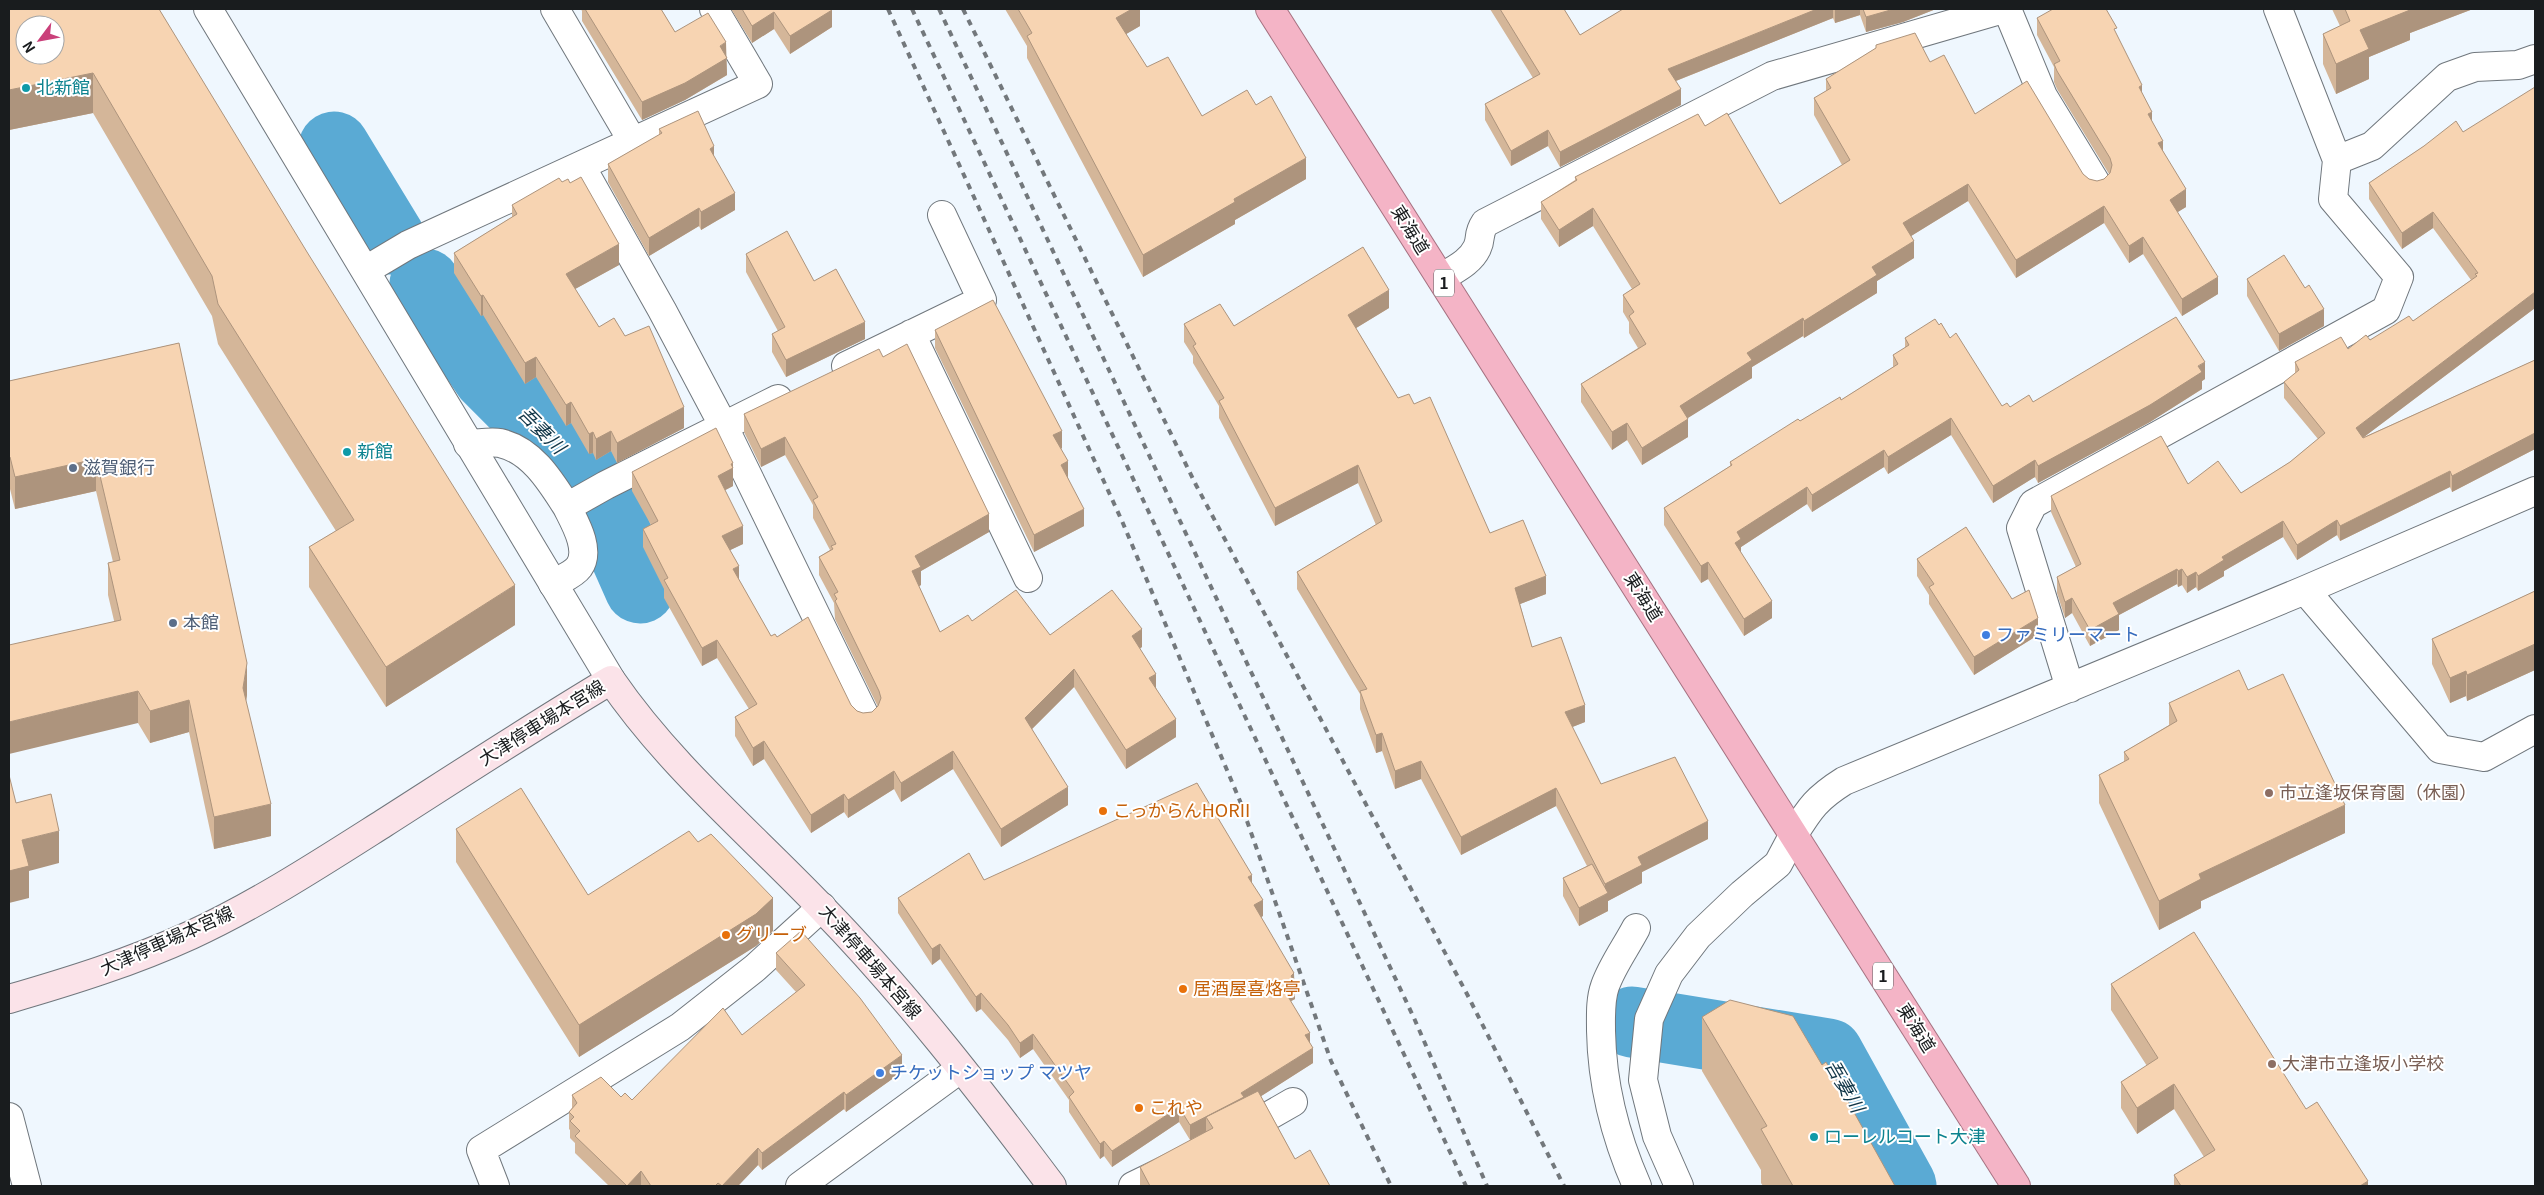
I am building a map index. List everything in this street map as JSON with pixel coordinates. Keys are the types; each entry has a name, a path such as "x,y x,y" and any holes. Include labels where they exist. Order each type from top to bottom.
{"highway":[{"name":"東海道","path":"1270,9 2016,1186"}],"main road":[{"name":"大津停車場本宮線","path":"9,999 136,958 212,924 317,866 549,717 611,680 664,750 822,907 864,952 960,1069 1052,1186"}],"street":[{"path":"208,9 385,259 468,444 611,680"},
{"path":"555,9 633,142"},
{"path":"385,259 758,84 714,9"},
{"path":"1441,278 1471,258 1478,246 1479,232 1485,223 1772,76 1927,19 2002,9"},
{"path":"2006,9 2044,96 2096,183"},
{"path":"2070,688 2021,528 2033,504 2386,310 2398,277 2333,199 2338,160 2278,9"},
{"path":"2338,160 2372,146 2447,77 2475,66 2518,65 2535,59"},
{"path":"580,166 662,310 723,425 865,716"},
{"path":"585,497 723,425 982,300 942,215"},
{"path":"911,334 1028,578"},
{"path":"468,444 498,442 509,446 528,457 548,478 585,497"},
{"path":"1679,1186 1657,1136 1643,1080 1649,1019 1669,974 1698,936 1742,894 1778,864 1794,834 1812,806 1822,795 1844,781 2305,590 2535,491"},
{"path":"553,584 580,565 583,552 580,534 585,497"},
{"path":"2305,590 2440,749 2484,757 2535,729"},
{"path":"495,1186 481,1150 680,1027 755,968 822,907"},
{"path":"1636,928 1605,986 1601,1019 1602,1058 1608,1105 1616,1133 1637,1186"},
{"path":"800,1186 960,1069"},
{"path":"1133,1186 1274,1115 1293,1102"},
{"path":"9,1117 27,1186"}],"building":[{"name":"新館","path":"9,9 159,9 307,252 515,585 386,667 309,547 354,520 218,304 212,276 93,73 9,90"},
{"path":"585,9 661,9 675,32 708,13 726,42 720,46 727,58 685,83 642,102"},
{"path":"742,9 832,10 790,36 774,12 752,26"},
{"path":"1018,9 1132,9 1116,18 1147,67 1168,57 1202,116 1247,90 1256,105 1271,96 1306,158 1234,199 1235,202 1143,255 1027,36 1032,33"},
{"path":"1500,9 1564,9 1580,35 1623,9 1817,9 1668,69 1681,89 1560,152 1548,130 1511,151 1485,104 1540,74"},
{"path":"1863,9 1894,9 1866,17"},
{"path":"2053,9 2106,9 2117,28 2114,29 2142,85 2139,87 2152,112 2148,114 2163,141 2158,143 2186,189 2170,200 2218,277 2182,299 2143,237 2129,246 2104,206 2016,260 1968,184 1903,223 1914,241 1872,267 1877,275 1804,321 1803,318 1747,353 1752,360 1680,406 1688,419 1642,448 1627,423 1612,432 1581,384 1646,344 1629,316 1634,312 1623,295 1640,284 1593,208 1559,230 1541,202 1577,180 1575,177 1698,114 1705,126 1727,113 1780,204 1850,160 1814,98 1831,88 1826,79 1876,48 1876,45 1915,33 1930,62 1944,55 1975,114 2027,81 2083,174 2089,179 2097,181 2104,179 2110,173 2112,165 2110,158 2057,71 2054,64 2060,61 2037,18"},
{"path":"2345,9 2410,10 2360,30 2369,49 2336,64 2323,34 2350,21"},
{"path":"2535,87 2535,292 2356,428 2363,438 2535,360 2535,433 2452,476 2450,471 2340,526 2337,520 2297,545 2283,521 2222,557 2224,560 2198,576 2196,572 2187,577 2182,569 2178,571 2177,569 2113,603 2119,614 2090,630 2072,598 2065,602 2057,577 2081,564 2051,496 2161,436 2188,484 2218,461 2241,493 2290,462 2325,433 2284,382 2299,370 2295,362 2341,337 2348,349 2366,335 2370,340 2409,316 2413,321 2477,276 2475,274 2478,273 2433,212 2402,233 2369,183 2424,146 2456,121 2463,132"},
{"path":"698,111 714,146 710,149 735,193 701,212 699,208 649,238 608,164 662,133 659,129"},
{"path":"581,177 619,244 566,274 599,327 614,318 625,336 649,326 684,407 617,443 611,431 596,439 593,432 589,434 571,402 566,405 536,357 525,363 483,295 481,296 454,253 517,214 512,205 559,178 562,182 568,179 570,183"},
{"path":"787,231 814,281 836,269 865,322 786,360 772,334 785,327 746,254"},
{"path":"1363,247 1389,290 1348,315 1398,398 1409,394 1414,404 1430,397 1490,533 1523,520 1546,576 1515,588 1532,647 1561,637 1585,705 1565,712 1601,784 1675,757 1708,821 1638,857 1642,865 1605,884 1556,788 1461,837 1421,761 1395,771 1382,733 1376,735 1360,691 1367,689 1297,572 1382,521 1358,465 1275,508 1219,401 1224,398 1193,346 1196,344 1184,324 1220,304 1234,326"},
{"path":"2284,255 2305,288 2309,285 2324,309 2279,334 2247,279"},
{"path":"993,300 1062,431 1053,435 1068,461 1061,465 1084,509 1034,535 935,330"},
{"path":"2176,317 2205,362 2198,366 2202,372 2150,405 2038,466 2035,460 1993,486 1951,418 1888,457 1884,450 1812,495 1807,487 1737,532 1741,539 1735,543 1772,601 1744,619 1708,562 1701,566 1664,508 1732,465 1730,462 1798,419 1800,421 1840,397 1841,400 1898,364 1893,355 1909,345 1905,338 1935,319 1939,325 1941,323 1950,338 1956,333 2002,406 2007,403 2010,407 2029,395 2033,402"},
{"name":"本館","path":"179,343 247,663 243,688 271,804 214,817 189,700 150,711 138,691 9,722 9,645 121,620 108,563 120,560 96,459 15,477 9,457 9,381"},
{"path":"907,344 989,514 915,556 921,567 912,571 940,632 968,615 972,621 1016,590 1050,635 1112,590 1142,629 1132,636 1156,674 1149,678 1176,719 1126,750 1074,669 1025,718 1068,787 1001,829 953,751 901,783 894,771 848,800 844,794 811,815 764,741 753,748 735,717 757,704 717,640 702,648 664,580 668,578 643,529 658,521 632,472 716,428 733,463 731,464 733,468 718,476 743,526 722,536 739,566 733,569 771,636 775,634 777,637 808,617 851,705 857,711 863,713 872,712 878,706 881,698 879,691 835,601 837,599 834,594 838,592 819,557 833,549 831,546 836,544 813,500 818,497 785,437 761,449 744,414 879,349 883,357"},
{"path":"1966,527 2012,599 2029,590 2038,618 1974,657 1929,587 1934,584 1917,559"},
{"path":"2535,591 2535,644 2467,675 2466,671 2450,678 2432,639"},
{"path":"2239,670 2248,690 2283,674 2345,805 2199,874 2201,879 2159,901 2099,775 2129,759 2124,752 2177,721 2169,703"},
{"path":"9,775 16,803 51,794 59,831 22,840 29,866 9,871"},
{"path":"1197,783 1252,875 1248,877 1263,900 1254,905 1294,973 1291,976 1295,983 1284,990 1310,1033 1305,1035 1313,1048 1241,1093 1244,1097 1190,1125 1179,1107 1112,1151 1104,1141 1100,1144 1069,1097 1074,1092 1033,1034 1020,1043 1008,1025 981,993 976,997 940,944 932,949 898,898 969,853 984,880"},
{"path":"521,788 588,895 689,831 698,842 711,834 773,898 756,914 579,1025 456,829"},
{"path":"1592,864 1608,893 1579,908 1563,878"},
{"path":"801,931 860,998 902,1055 846,1095 844,1092 762,1153 758,1148 722,1186 718,1183 715,1186 651,1186 641,1171 627,1186 575,1136 580,1131 570,1121 574,1117 569,1112 577,1103 572,1095 601,1077 621,1097 625,1093 632,1100 723,1008 742,1035 805,985 776,953"},
{"path":"2194,932 2306,1109 2317,1102 2368,1181 2360,1186 2181,1186 2174,1175 2215,1150 2174,1084 2137,1108 2121,1082 2158,1058 2111,984"},
{"path":"1730,1000 1793,1016 1822,1065 1826,1062 1895,1186 1793,1186 1761,1129 1767,1126 1702,1017"},
{"path":"1258,1091 1295,1159 1310,1150 1330,1186 1150,1186 1140,1167 1213,1128 1206,1117"}],"waterway":[{"name":"吾妻川","path":"334,147 390,239"},
{"name":"吾妻川","path":"425,284 488,376 581,469 605,509 640,588"},
{"name":"吾妻川","path":"1632,1022 1828,1054 1901,1186"}],"railway":[{"path":"888,9 1122,521 1240,801 1331,1061 1391,1186"},
{"path":"912,9 1466,1186"},
{"path":"939,9 1414,1018 1487,1186"},
{"path":"963,9 1196,485 1467,994 1564,1186"}],"place":[{"name":"北新館","path":"26,88"},
{"name":"新館","path":"347,452"},
{"name":"滋賀銀行","path":"73,468"},
{"name":"本館","path":"173,623"},
{"name":"ファミリーマート","path":"1986,635"},
{"name":"市立逢坂保育園（休園）","path":"2269,793"},
{"name":"こっからんHORII","path":"1103,811"},
{"name":"グリーブ","path":"726,935"},
{"name":"居酒屋喜烙亭","path":"1183,989"},
{"name":"大津市立逢坂小学校","path":"2272,1064"},
{"name":"チケットショップ マツヤ","path":"880,1073"},
{"name":"これや","path":"1139,1108"},
{"name":"ローレルコート大津","path":"1814,1137"}]}
